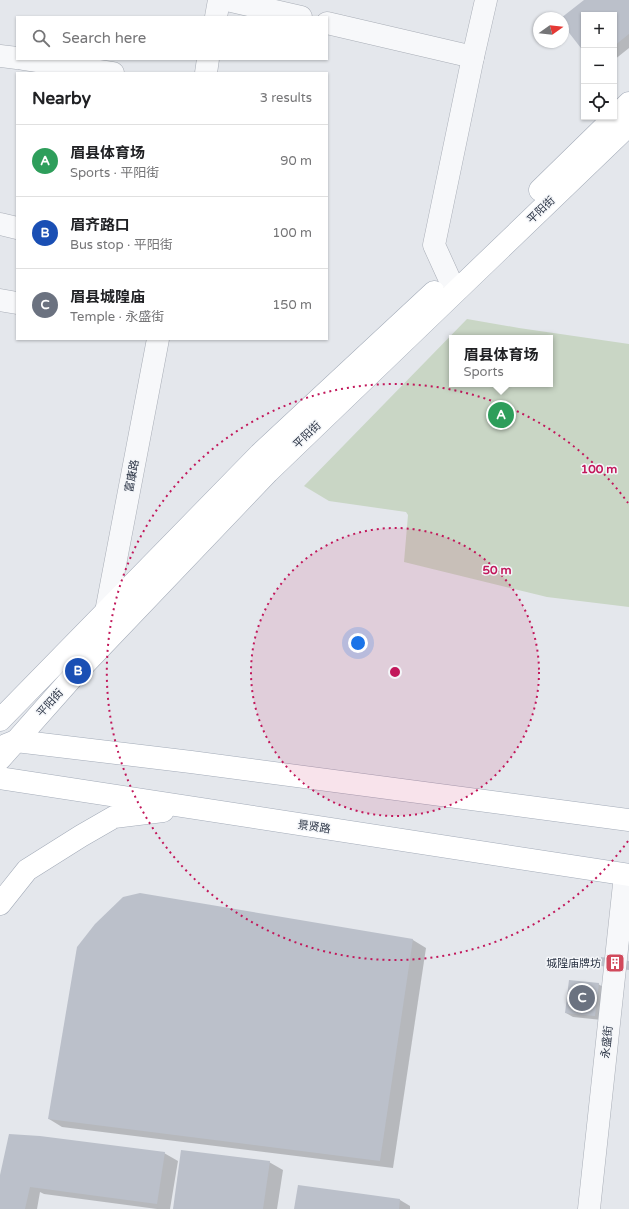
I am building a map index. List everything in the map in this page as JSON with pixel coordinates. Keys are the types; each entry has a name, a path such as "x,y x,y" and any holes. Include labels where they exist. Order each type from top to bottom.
{"main road":[{"name":"平阳街","path":"0,720 260,454 449,278 629,103"},
{"name":"平阳街","path":"0,759 8,745 268,472 629,125"},
{"path":"8,745 207,764 629,820"},
{"name":"景贤路","path":"0,778 627,875"},
{"path":"0,904 27,870 114,817 189,808"}],"street":[{"path":"216,16 219,0"},
{"path":"227,0 296,16"},
{"path":"449,278 434,245 486,0"},
{"path":"328,23 473,57"},
{"path":"0,56 16,58"},
{"path":"29,60 107,72"},
{"path":"206,72 208,60"},
{"path":"0,224 16,228"},
{"path":"0,300 16,303"},
{"name":"富康路","path":"106,612 158,340"},
{"name":"永盛街","path":"589,1209 627,875"}],"green space":[{"path":"467,319 629,344 629,607 547,597 404,562 408,515 406,512 329,501 304,486 449,337 449,387 553,387 553,335 451,335"}],"building":[{"path":"584,0 629,0 629,34 617,44 617,12 581,12 581,48 569,33 569,12"},
{"path":"140,893 413,939 380,1161 48,1119 77,947 95,924 123,897"},
{"name":"城隍庙牌坊","path":"601,957 629,961 629,970 601,966"},
{"path":"569,980 599,983 595,1016 565,1013"},
{"path":"9,1134 40,1136 165,1152 157,1204 30,1187 25,1209 0,1209 0,1175"},
{"path":"181,1150 270,1161 263,1209 173,1209"},
{"path":"298,1185 400,1199 399,1209 294,1209"}],"place":[{"name":"眉县体育场","path":"501,415"},
{"name":"眉齐路口","path":"78,671"},
{"name":"城隍庙牌坊","path":"615,963"},
{"name":"眉县城隍庙","path":"582,998"}]}
